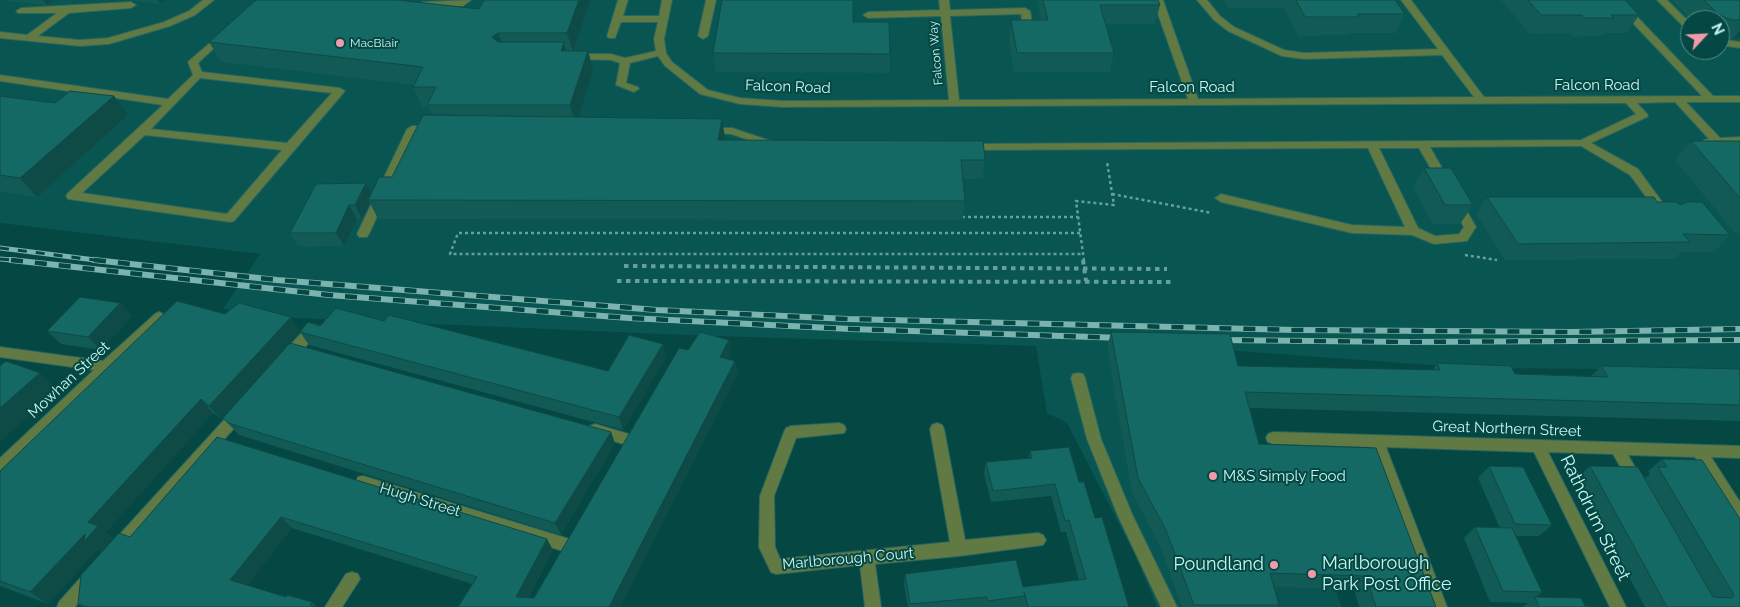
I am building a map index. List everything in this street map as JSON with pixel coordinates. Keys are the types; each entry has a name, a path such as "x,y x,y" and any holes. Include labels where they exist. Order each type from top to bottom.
{"street":[{"path":"0,35 80,43 109,40 167,24 192,13 209,0"},
{"path":"408,6 463,3 466,0"},
{"path":"612,36 623,0"},
{"path":"563,57 611,57 626,61 661,53 659,39 667,0"},
{"path":"703,36 711,0"},
{"name":"Falcon Way","path":"944,0 954,103"},
{"path":"1158,0 1194,102"},
{"path":"1202,0 1217,18 1231,29 1282,53 1304,56 1445,52"},
{"path":"1406,0 1481,100"},
{"path":"1616,0 1710,99"},
{"path":"1662,0 1680,18"},
{"path":"21,11 67,10 130,5"},
{"path":"29,38 67,10"},
{"path":"868,14 1025,11 1028,28"},
{"path":"618,19 663,18"},
{"path":"198,75 193,62 232,27"},
{"name":"Falcon Road","path":"661,53 668,64 704,92 740,101 783,104 1740,99"},
{"path":"626,61 621,85 634,89"},
{"path":"198,75 340,92 230,218 72,196 144,131 198,75"},
{"path":"0,78 172,103"},
{"path":"1678,100 1716,140"},
{"path":"958,147 1423,145 1584,142 1643,115 1630,101"},
{"path":"363,234 412,129 442,130"},
{"path":"144,131 290,147"},
{"path":"692,131 732,131 774,146 784,146"},
{"path":"1696,145 1716,140 1740,140"},
{"path":"1584,142 1634,172 1666,216"},
{"path":"1372,145 1413,232"},
{"path":"1221,198 1352,229 1413,232 1434,240 1464,238 1470,227 1423,145"},
{"name":"Mowhan Street","path":"0,467 160,317"},
{"path":"276,370 313,329"},
{"path":"296,348 315,353"},
{"path":"0,352 107,367"},
{"path":"1078,378 1094,440 1125,516 1169,607"},
{"path":"64,607 250,400"},
{"path":"580,426 630,434 618,455"},
{"name":"Marlborough Court","path":"840,429 791,432 768,496 767,547 776,567 1038,540"},
{"path":"937,429 959,548"},
{"path":"217,437 236,443"},
{"name":"Great Northern Street","path":"1273,438 1740,452"},
{"path":"1377,442 1440,607"},
{"name":"Rathdrum Street","path":"1538,446 1618,607"},
{"path":"1617,449 1641,490"},
{"path":"1699,451 1740,515"},
{"name":"Hugh Street","path":"349,478 566,544"},
{"path":"558,560 576,528"},
{"path":"867,558 873,607"},
{"path":"333,607 352,580"}],"path":[{"path":"1086,281 1076,201 1114,205 1104,146"},
{"path":"962,217 1078,217"},
{"path":"1080,233 458,233 450,254 1082,254"},
{"path":"624,266 1084,267 1167,269"},
{"path":"617,281 1171,282"}],"shaded area":[{"path":"0,0 1740,0 1740,370 1472,368 1223,350 1251,459 1335,589 1342,607 1157,607 1135,555 1067,423 1047,413 1036,346 685,335 296,318 223,309 260,254 0,223"}],"building":[{"path":"256,0 398,0 479,9 484,0 579,0 567,33 498,33 492,37 498,42 564,42 561,51 588,51 570,105 427,105 436,87 413,87 423,67 209,42"},
{"path":"722,0 853,0 853,22 889,22 890,54 713,53"},
{"path":"1043,0 1158,0 1160,5 1100,5 1114,53 1017,53 1011,20 1048,20"},
{"path":"1296,0 1395,0 1405,14 1357,14 1359,17 1305,17"},
{"path":"1528,0 1625,0 1639,15 1611,15 1614,18 1584,18 1582,15 1541,15"},
{"path":"1704,0 1740,0 1740,20 1730,20 1730,10 1714,10"},
{"path":"70,91 114,96 20,178 0,175 0,96 55,103"},
{"path":"423,115 722,119 718,140 983,141 985,160 961,160 965,201 368,200 379,177 392,177"},
{"path":"1691,141 1740,141 1740,198"},
{"path":"1424,168 1451,168 1473,205 1445,205"},
{"path":"366,183 355,205 349,205 336,233 290,233 316,184"},
{"path":"1487,197 1654,197 1657,202 1675,202 1681,205 1687,202 1702,202 1730,235 1683,234 1690,242 1518,244"},
{"path":"80,297 120,303 88,337 47,331"},
{"path":"177,301 225,314 239,303 291,317 209,406 201,399 88,522 98,526 84,542 85,534 30,592 0,581 0,471"},
{"path":"336,308 384,321 389,315 608,371 629,335 663,344 619,417 300,332 308,322 320,326"},
{"path":"700,332 729,340 720,357 735,361 609,607 458,607 477,577 281,517 230,580 286,597 287,595 312,602 310,605 317,607 88,607 78,604 81,575 119,533 130,537 217,437 547,539 516,597 534,598 679,348 688,350"},
{"path":"1111,332 1230,334 1238,366 1440,370 1437,363 1511,366 1515,374 1608,377 1601,366 1740,369 1740,405 1245,392 1259,444 1376,448 1436,607 1376,607 1366,576 1270,573 1279,605 1194,605 1166,530 1138,478"},
{"path":"290,343 611,432 555,523 228,423 223,418"},
{"path":"6,361 40,373 0,408 0,366"},
{"path":"1069,447 1079,482 1084,482 1095,518 1102,517 1129,607 1028,607 1024,592 1025,596 988,601 987,597 910,604 905,574 1016,560 1023,587 1086,579 1069,520 1065,521 1055,484 993,491 986,462 1032,458 1030,451"},
{"path":"1662,459 1702,460 1740,519 1740,607 1667,607 1590,466 1638,467 1713,597 1732,598 1734,595 1658,467 1667,467"},
{"path":"1489,466 1523,467 1552,525 1515,524"},
{"path":"1475,527 1512,528 1542,592 1503,591"},
{"path":"1535,597 1581,598 1585,606 1594,607 1539,607"}],"railway":[{"path":"0,248 102,261"},
{"path":"0,259 23,261"},
{"path":"11,260 329,295 629,318 851,329 1123,338"},
{"path":"94,260 102,261"},
{"path":"102,261 277,280 657,310 848,319 1295,330 1572,332 1740,329"},
{"path":"1218,340 1410,342 1740,340"}],"place":[{"name":"MacBlair","path":"340,43"},
{"name":"M&S Simply Food","path":"1213,476"},
{"name":"Poundland","path":"1274,565"},
{"name":"Marlborough Park Post Office","path":"1312,574"}]}
